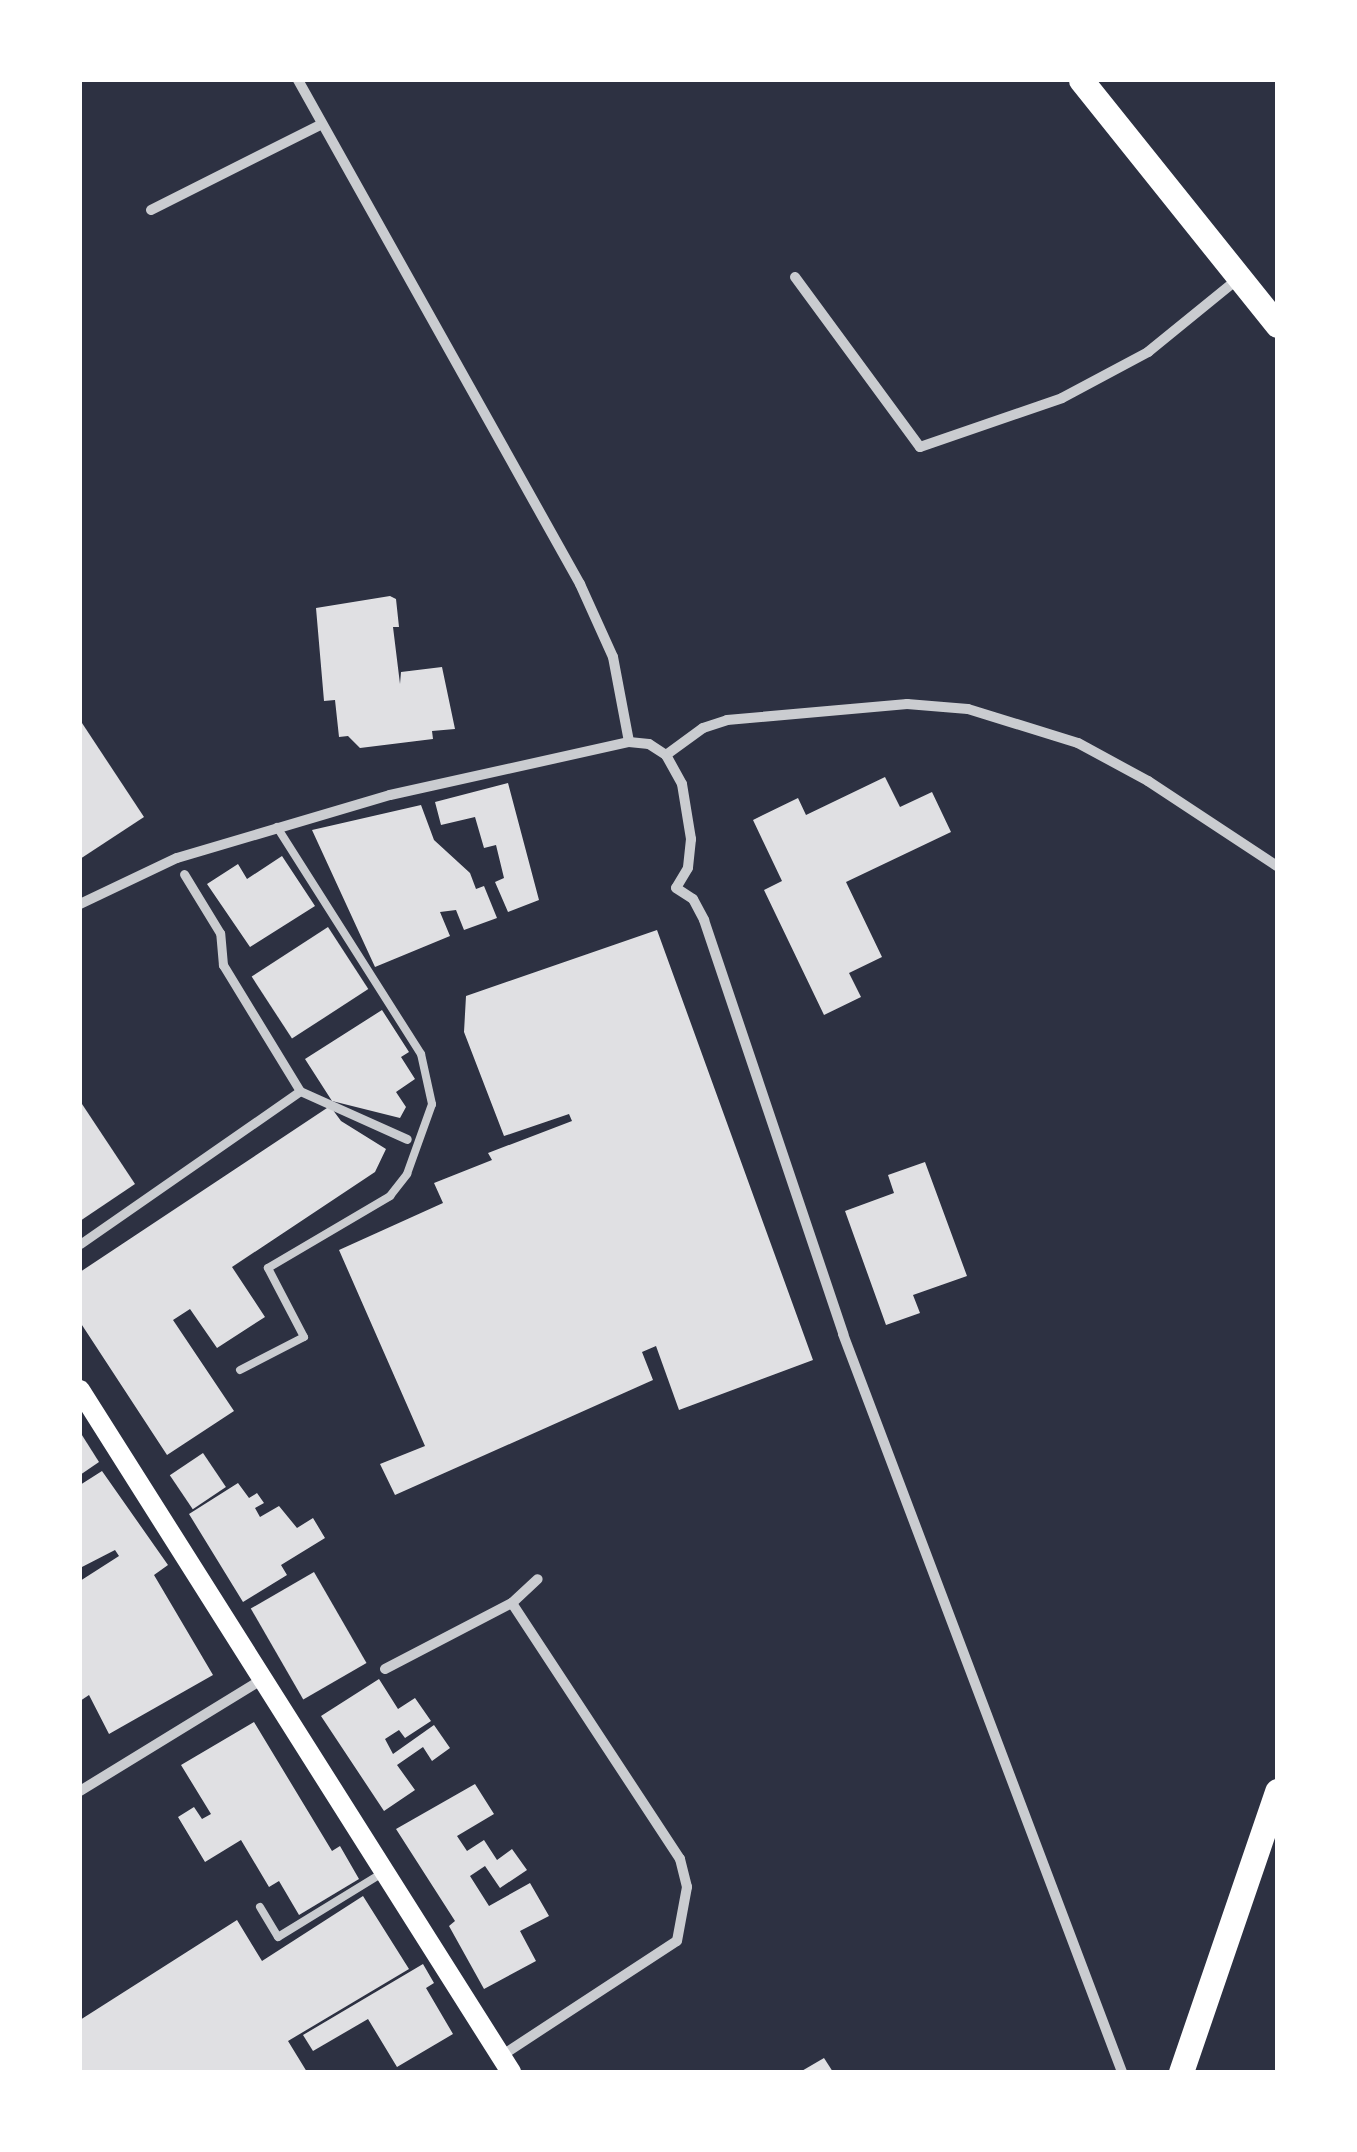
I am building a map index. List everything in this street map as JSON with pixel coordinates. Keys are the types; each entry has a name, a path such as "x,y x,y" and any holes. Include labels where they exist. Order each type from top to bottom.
{"main road":[{"path":"1082,80 1277,325"},
{"path":"80,1390 388,1869 506,2064"},
{"path":"1181,2072 1277,1790"}],"street":[{"path":"298,80 580,584 613,657 629,742"},
{"path":"151,210 322,124"},
{"path":"795,277 920,448 1062,398 1148,352 1239,278"},
{"path":"666,756 703,728 727,720 907,704 968,709 1078,743 1148,780 1277,866"},
{"path":"80,904 177,858 276,824 629,742 649,744 666,756 682,784 691,840 688,868 676,888 692,899 704,920 843,1334 1122,2072"},
{"path":"184,874 220,932 223,965 300,1091 407,1139"},
{"path":"80,1244 300,1091"},
{"path":"385,1669 512,1603 538,1579"},
{"path":"506,2064 678,1941 687,1887 680,1859 512,1603"},
{"path":"80,1791 265,1678"}],"lane":[{"path":"240,1370 304,1337 268,1268 390,1196 420,1145 432,1104 421,1054 276,824"},
{"path":"260,1907 278,1937 388,1869"}],"building":[{"path":"390,596 396,599 399,627 393,627 400,684 401,672 442,667 455,729 432,731 433,739 360,748 348,736 339,737 335,700 324,701 316,608"},
{"path":"80,720 144,817 80,859"},
{"path":"885,777 900,807 932,792 951,832 846,882 882,957 849,973 861,997 824,1015 764,890 782,881 753,820 798,798 806,815"},
{"path":"508,783 539,900 508,912 495,882 504,878 496,845 484,848 475,817 441,825 435,802"},
{"path":"421,805 434,840 470,873 476,889 484,886 497,918 464,930 456,910 440,912 450,936 375,967 312,830"},
{"path":"282,856 315,906 250,947 207,884 238,864 247,879"},
{"path":"328,927 368,989 292,1039 252,977"},
{"path":"657,930 813,1360 679,1410 656,1346 642,1352 653,1380 395,1495 380,1464 425,1446 339,1250 443,1203 434,1183 492,1160 488,1153 572,1121 569,1114 504,1136 464,1032 466,996"},
{"path":"382,1010 409,1052 401,1057 415,1079 396,1092 406,1107 400,1118 332,1101 305,1059"},
{"path":"80,1101 135,1184 80,1221"},
{"path":"330,1106 341,1121 386,1149 375,1172 232,1267 265,1317 217,1348 190,1309 173,1320 234,1411 167,1455 80,1322 80,1272"},
{"path":"925,1162 967,1276 913,1295 920,1313 886,1325 845,1211 894,1193 888,1175"},
{"path":"80,1432 99,1462 80,1475"},
{"path":"203,1453 226,1487 193,1509 170,1475"},
{"path":"102,1471 168,1565 154,1575 213,1675 109,1734 89,1695 80,1701 80,1581 119,1556 115,1550 80,1568 80,1485"},
{"path":"238,1483 249,1498 257,1493 264,1503 255,1508 260,1517 279,1506 297,1528 313,1518 325,1538 281,1565 287,1575 243,1602 189,1514"},
{"path":"314,1572 366,1663 303,1699 251,1608"},
{"path":"379,1679 398,1709 415,1698 431,1721 405,1738 399,1730 385,1739 393,1754 434,1725 450,1748 432,1761 423,1747 397,1765 415,1790 384,1811 321,1716"},
{"path":"254,1722 332,1851 340,1846 359,1879 299,1915 279,1881 269,1887 241,1840 205,1862 178,1817 194,1807 202,1819 211,1814 181,1765"},
{"path":"475,1784 494,1814 457,1836 467,1851 484,1840 497,1860 512,1849 527,1870 500,1888 485,1866 470,1876 489,1906 530,1883 549,1916 520,1931 536,1961 484,1989 449,1926 455,1921 396,1829"},
{"path":"363,1896 409,1969 288,2041 307,2072 80,2072 80,2020 237,1920 262,1961"},
{"path":"423,1964 434,1983 426,1988 453,2034 397,2067 368,2019 313,2051 303,2035"},
{"path":"824,2058 833,2072 800,2072"}]}
